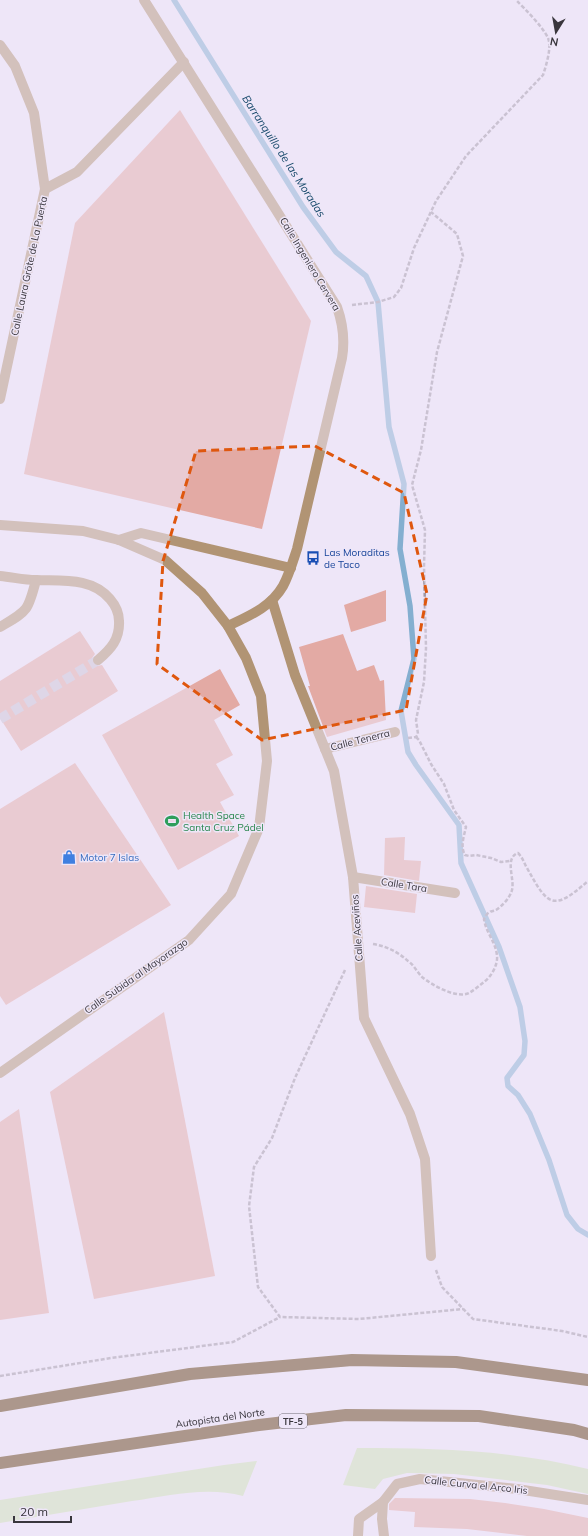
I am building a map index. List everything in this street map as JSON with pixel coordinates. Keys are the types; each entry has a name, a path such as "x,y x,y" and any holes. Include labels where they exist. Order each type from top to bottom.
{"highway":[{"path":"0,1406 190,1374 352,1360 456,1362 588,1380"},
{"name":"Autopista del Norte","path":"0,1463 259,1425 346,1415 479,1416 574,1430 588,1434"}],"street":[{"name":"Calle Ingeniero Cervera","path":"144,0 338,306 342,319 344,334 342,358 297,549 291,568 283,586 272,600 256,612 228,626"},
{"name":"Calle Laura Gröte de La Puerta","path":"0,45 15,66 34,113 45,189 0,399"},
{"path":"45,189 76,172 184,62"},
{"name":"Calle Subida al Mayorazgo","path":"0,525 83,531 119,540 165,560 202,593 228,626 246,658 261,696 267,761 259,828 231,894 189,940 0,1073"},
{"path":"119,540 141,533 291,568"},
{"path":"0,576 36,580 76,581 90,584 105,593 115,605 119,614 119,626 116,639 110,650 98,660"},
{"path":"0,627 23,613 31,603 36,580"},
{"name":"Calle Aceviños","path":"272,600 295,675 334,771 353,876 364,1018 410,1114 425,1159 431,1256"},
{"name":"Calle Tenerra","path":"325,749 396,732"},
{"name":"Calle Tara","path":"353,876 455,893"},
{"name":"Calle Curva el Arco Iris","path":"358,1536 359,1520 383,1502 397,1484 420,1480 517,1488 588,1500"},
{"path":"383,1502 382,1519 384,1536"}],"path":[{"path":"338,306 378,302 394,297 401,288 414,248 436,201 466,156 543,75 548,61 548,39 531,15 516,0"},
{"path":"416,737 418,734 416,720 424,682 426,648 424,566 425,530 412,485 421,450 437,352 463,256 457,234 431,212"},
{"path":"396,732 408,738 416,737"},
{"path":"416,737 444,784 454,810 466,827 463,838 463,851 465,855 486,857 501,862 510,861"},
{"path":"280,1317 258,1287 248,1206 254,1168 272,1138 295,1078 358,942 380,945 397,953 410,961 422,976 450,993 460,995 469,993 488,980 496,967 498,958 496,949 485,925 484,919 489,912 496,910 503,904 512,890 510,861 513,854 518,853 523,858 539,890 547,899 555,901 562,900 576,892 588,882"},
{"path":"431,1256 442,1287 473,1319 562,1331 588,1337"},
{"path":"0,1376 111,1358 233,1342 280,1317 359,1319 463,1309"}],"highlighted area":[{"path":"315,446 404,493 427,594 406,710 262,740 157,664 163,561 196,451"}],"green space":[{"path":"357,1448 473,1451 560,1463 588,1469 588,1494 547,1485 454,1474 407,1473 383,1479 375,1489 343,1485"},
{"path":"257,1461 243,1496 215,1492 188,1493 0,1523 0,1500"}],"building":[{"path":"180,110 311,321 262,529 24,474 75,223"},
{"path":"386,590 386,621 351,632 344,605"},
{"path":"80,631 95,654 92,658 93,664 96,666 102,665 118,691 21,751 0,718 0,681"},
{"path":"343,634 357,671 374,665 380,681 384,680 386,720 327,737 308,686 310,686 299,647"},
{"path":"220,669 240,705 214,720 233,755 216,764 234,795 220,802 239,836 178,870 102,735"},
{"name":"Motor 7 Islas","path":"75,763 171,905 6,1005 0,996 0,809"},
{"path":"405,837 404,860 421,861 419,881 384,875 385,838"},
{"path":"366,886 417,894 415,913 364,907"},
{"path":"164,1012 215,1276 94,1299 50,1092"},
{"path":"19,1109 49,1313 0,1320 0,1122"},
{"path":"395,1498 470,1499 544,1509 588,1518 588,1536 527,1536 467,1529 414,1527 415,1512 389,1510 389,1504"}],"waterway":[{"name":"Barranquillo de las Moradas","path":"174,0 303,207 336,252 366,276 378,302 389,427 404,484 400,549 410,606 414,659 401,711 408,752 459,825 461,863 499,947 520,1007 525,1041 524,1055 507,1078 508,1086 518,1095 530,1114 549,1160 567,1215 578,1229 588,1235"}],"tunnel":[{"path":"0,719 98,660"}],"place":[{"name":"Las Moraditas de Taco","path":"313,558"},
{"name":"Health Space Santa Cruz Pádel","path":"172,821"},
{"name":"Motor 7 Islas","path":"69,857"}]}
